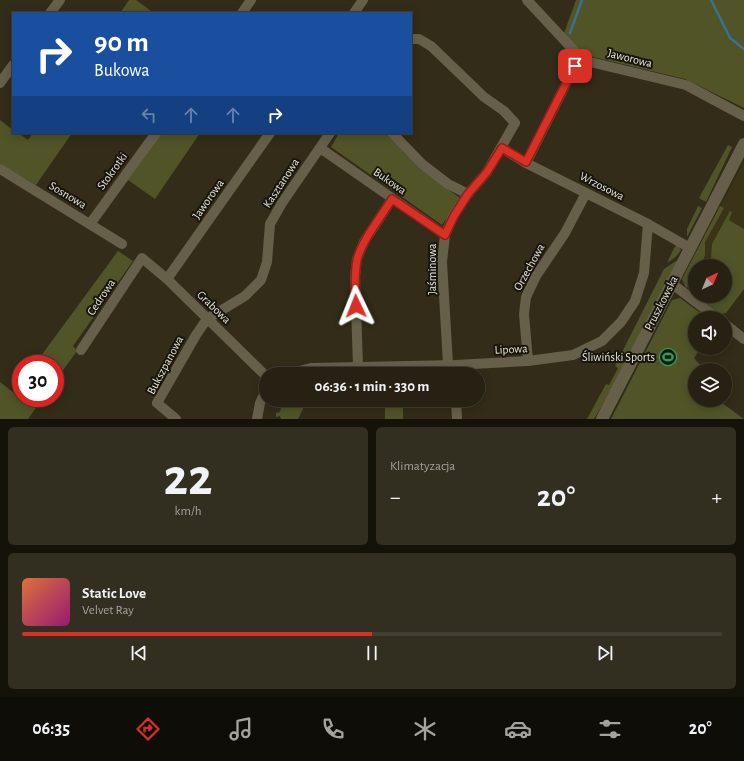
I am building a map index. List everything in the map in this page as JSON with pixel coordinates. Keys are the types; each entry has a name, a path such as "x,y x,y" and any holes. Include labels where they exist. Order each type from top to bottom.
{"street":[{"path":"51,12 60,0"},
{"path":"243,12 251,0"},
{"path":"355,12 363,0"},
{"name":"Jaworowa","path":"527,0 580,57 586,60 686,85 744,116"},
{"name":"Jaśminowa","path":"412,39 419,39 431,46 484,97 504,111 515,123 487,172 468,194 454,216 445,235 442,262 453,367"},
{"path":"0,83 12,66"},
{"path":"526,162 575,66"},
{"name":"Stokrotki","path":"90,224 155,134"},
{"name":"Jaworowa","path":"167,279 269,134"},
{"name":"Kasztanowa","path":"208,319 245,296 261,280 267,262 270,224 282,203 329,134"},
{"path":"393,134 422,164 448,184 468,194"},
{"name":"Pruszkowska","path":"602,419 744,144"},
{"name":"Bukowa","path":"320,148 445,235"},
{"name":"Wrzosowa","path":"502,148 526,162 648,224 690,248"},
{"name":"Sosnowa","path":"2,173 122,244"},
{"name":"Orzechowa","path":"528,361 524,314 526,297 536,276 565,232 586,193"},
{"path":"358,367 355,276 357,259 364,242 392,199"},
{"name":"Lipowa","path":"464,367 573,355 602,341 622,322 636,301 644,274 648,224"},
{"name":"Grabowa","path":"142,258 167,279 259,369"},
{"name":"Cedrowa","path":"81,350 142,258"},
{"path":"671,283 708,311"},
{"name":"Bukszpanowa","path":"176,419 158,403 196,335 208,319"},
{"path":"732,330 744,339"},
{"path":"257,419 259,407"},
{"path":"456,407 457,419"}],"shaded area":[{"path":"744,162 744,289 728,311 716,311 706,303 732,303 732,259 693,259"},
{"path":"688,268 688,289 684,286 682,279"}],"green space":[{"path":"129,0 136,0 153,12 121,12"},
{"path":"576,0 744,0 744,108 685,79 593,57 580,52 564,33"},
{"path":"0,120 12,129 12,134 19,134 28,140 32,134 71,134 36,185 0,164"},
{"path":"160,134 199,134 155,199 128,180"},
{"path":"338,134 386,134 418,167 460,198 442,225 331,147"},
{"path":"728,145 732,147 706,202 699,198"},
{"path":"698,206 702,208 687,237 687,229"},
{"path":"720,206 724,208 705,242 704,259 692,259"},
{"path":"730,211 732,212 729,220 744,229 744,289 728,311 716,311 706,303 732,303 732,259 711,259 712,244"},
{"path":"677,244 681,250 667,263 674,248"},
{"path":"118,251 133,261 73,346 77,351 64,369 64,355 42,355"},
{"path":"679,259 614,386 594,419 587,419 606,384 609,385 618,368 615,366 664,269"},
{"path":"688,267 688,287 686,288 682,279"},
{"name":"Śliwiński Sports","path":"680,298 698,311 688,311 688,355 696,355 694,358 698,363 688,363 688,407 728,407 744,419 611,419 672,300"},
{"path":"0,382 12,391 12,407 37,407 28,419 0,419"},
{"path":"280,407 303,407 303,409 298,419 281,419 280,416 276,417 276,413 280,412 281,408"},
{"path":"385,407 403,407 403,419 385,419"}],"waterway":[{"path":"570,33 582,0"},
{"path":"711,0 730,38 744,49"}],"place":[{"name":"Śliwiński Sports","path":"668,357"}],"route":[{"path":"356,306 355,276 357,259 364,242 392,199 445,235 454,216 468,194 487,172 502,148 526,162 575,66"}]}
